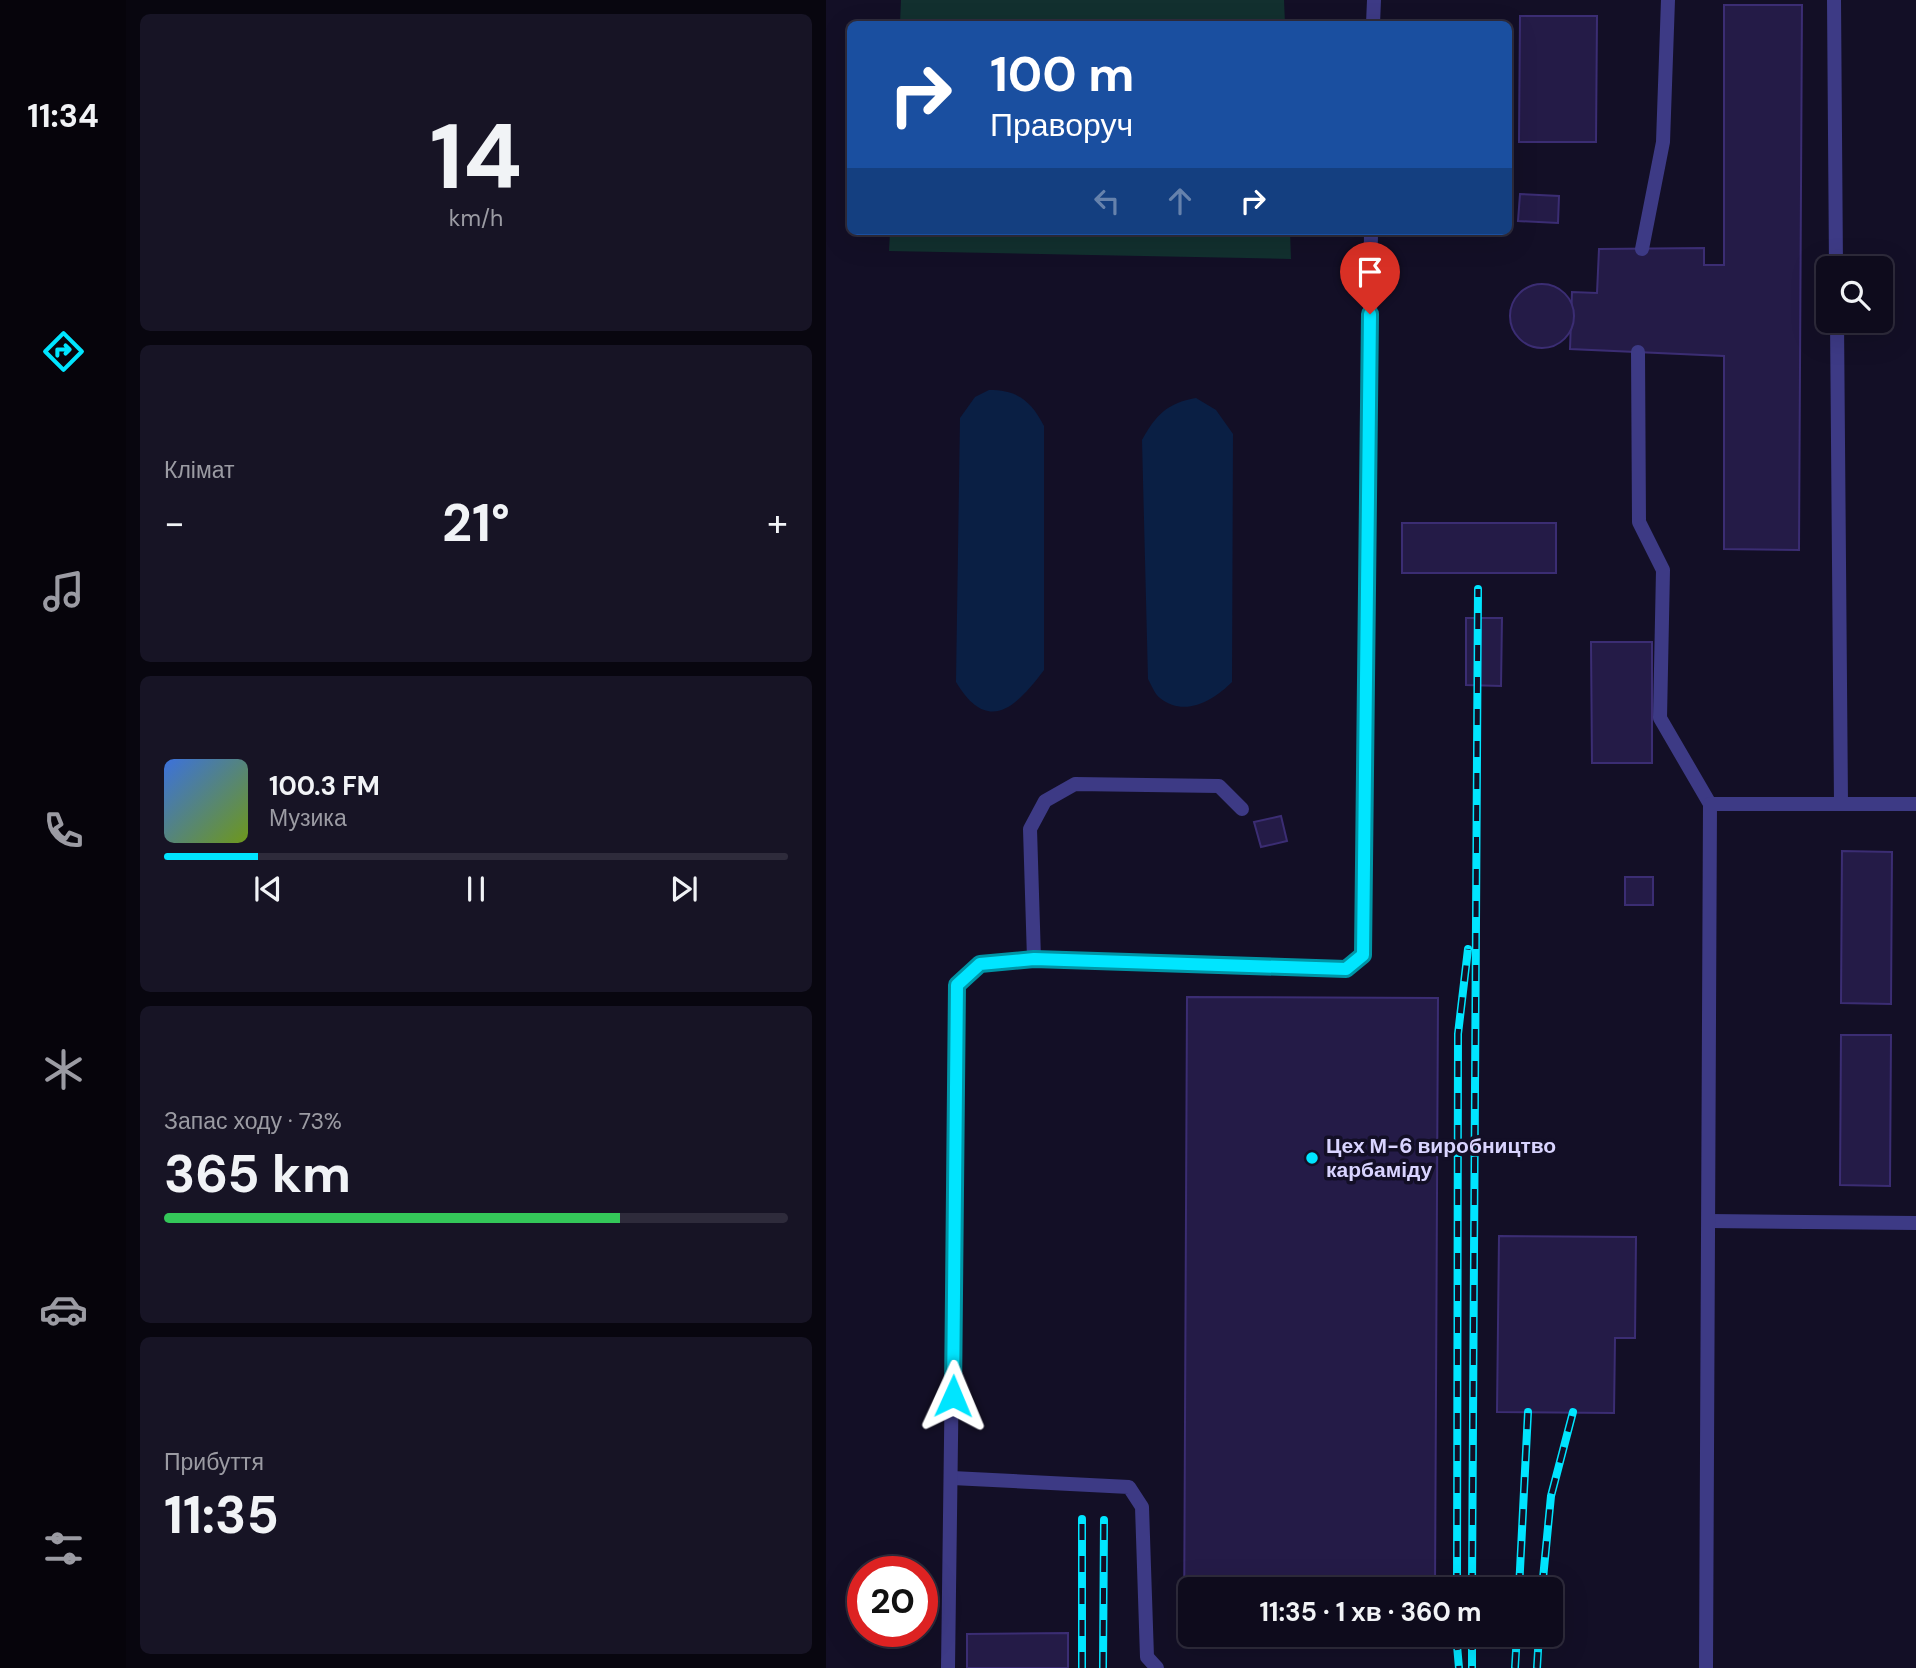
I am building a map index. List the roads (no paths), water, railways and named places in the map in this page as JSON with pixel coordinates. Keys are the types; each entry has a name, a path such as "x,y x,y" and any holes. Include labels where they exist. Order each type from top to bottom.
{"lane":[{"path":"1373,21 1374,0"},
{"path":"1642,249 1663,142 1668,0"},
{"path":"1834,0 1836,256"},
{"path":"948,1668 957,985 980,964 1034,959 1346,969 1363,955 1371,235"},
{"path":"1836,333 1841,804"},
{"path":"1638,352 1639,522 1663,570 1660,718 1710,804 1706,1668"},
{"path":"1034,959 1030,829 1045,801 1075,784 1219,786 1242,809"},
{"path":"1710,804 1916,804"},
{"path":"1709,1221 1916,1223"},
{"path":"952,1478 1129,1487 1142,1507 1147,1657 1157,1668"}],"water":[{"path":"989,390 1016,395 1029,404 1044,426 1044,670 1013,704 1002,710 991,711 979,708 956,682 960,418 975,397"},
{"path":"1196,398 1216,410 1233,434 1232,682 1208,700 1179,706 1158,697 1148,679 1142,440 1163,412 1177,403"}],"railway":[{"path":"1472,1577 1478,589"},
{"path":"1457,1577 1458,1034 1468,949"},
{"path":"1520,1577 1528,1412"},
{"path":"1543,1577 1551,1496 1573,1412"},
{"path":"1082,1519 1082,1668"},
{"path":"1103,1668 1104,1520"},
{"path":"1457,1647 1459,1668"},
{"path":"1472,1647 1472,1668"},
{"path":"1515,1668 1516,1647"},
{"path":"1537,1668 1538,1647"}],"place":[{"name":"Цех М-6 виробництво карбаміду","path":"1312,1158"}]}
